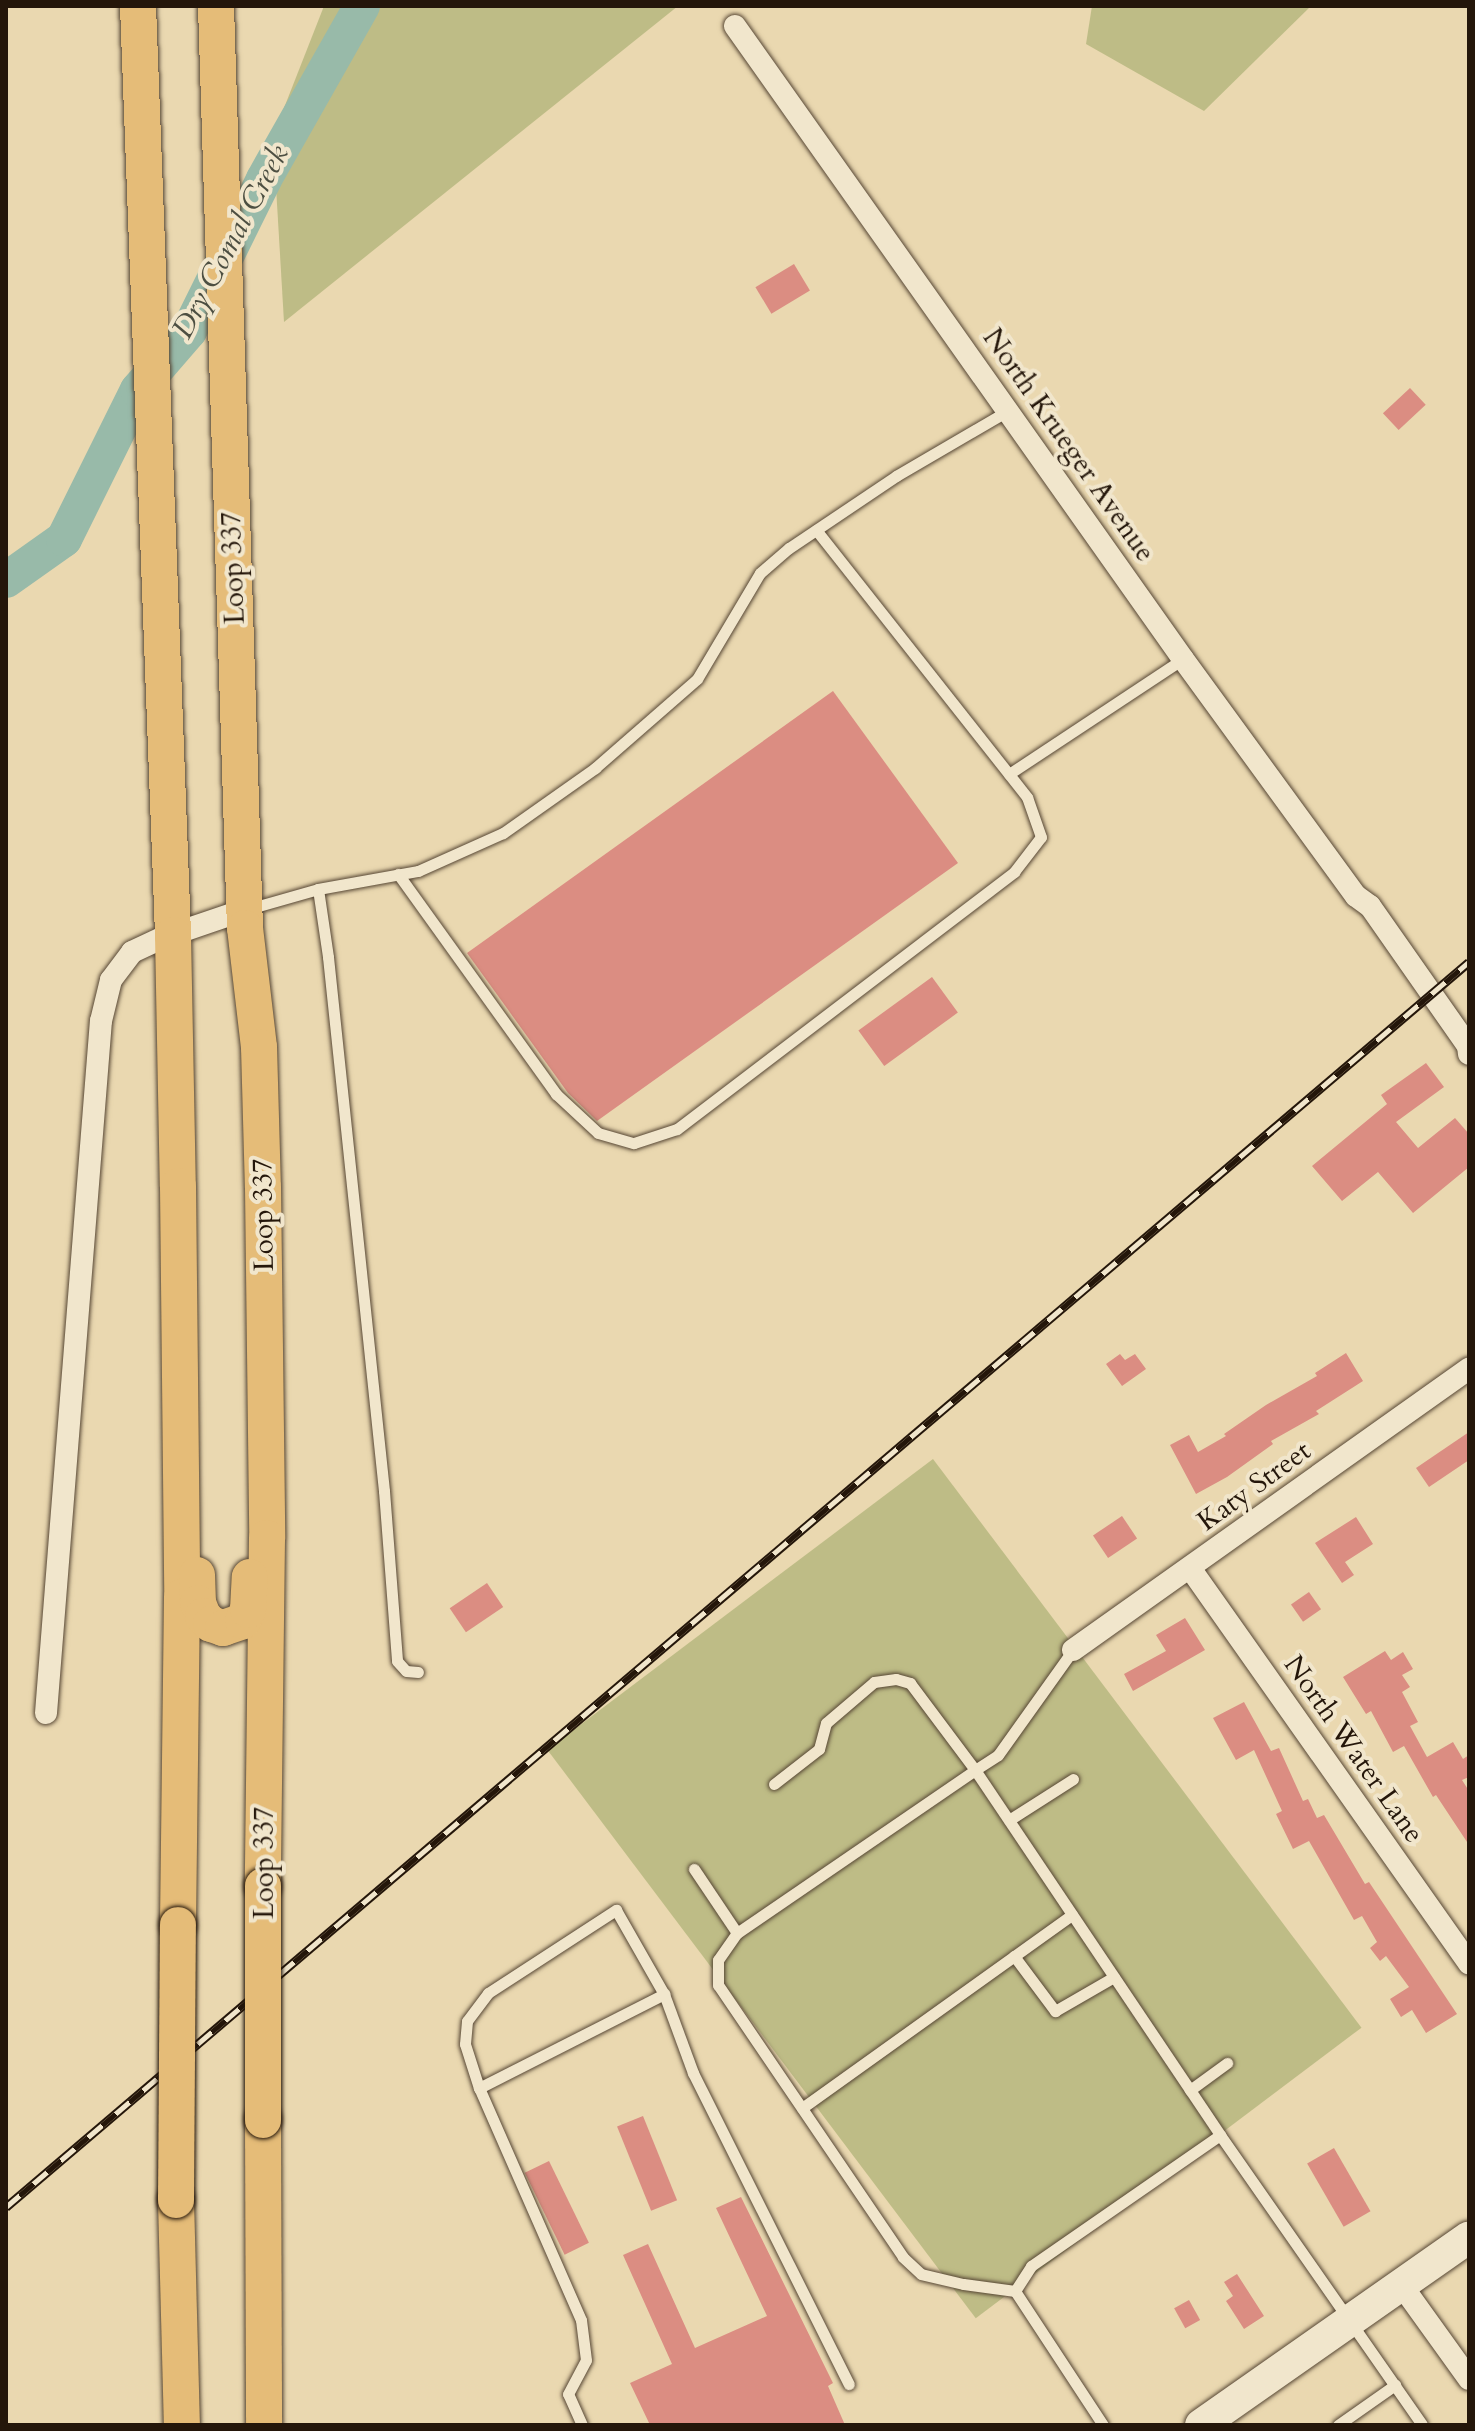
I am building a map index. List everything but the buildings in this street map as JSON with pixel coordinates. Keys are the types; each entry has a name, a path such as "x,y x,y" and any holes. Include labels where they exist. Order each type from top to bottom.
{"main road":[{"path":"138,6 173,935 178,1186 182,1597 176,2200 182,2425"},
{"name":"Loop 337","path":"216,6 244,910 259,1047 263,1187 267,1538 263,1886 264,2425"},
{"path":"178,1186 195,1294 198,1603 211,1624 223,1628 243,1621 250,1597 251,1291 263,1187"}],"street":[{"name":"North Krueger Avenue","path":"735,26 1183,659 1356,896 1362,914 1456,1053 1469,1061"},
{"name":"North Krueger Avenue","path":"1356,896 1370,906 1468,1046 1469,1054"},
{"path":"46,1713 101,1021 111,980 132,952 244,910"},
{"name":"Katy Street","path":"1073,1650 1469,1369"},
{"name":"North Water Lane","path":"1190,1568 1469,1964"},
{"path":"1201,2425 1469,2237"},
{"path":"1400,2283 1469,2379"}],"lane":[{"path":"244,910 318,889 418,871 503,833 595,768 697,679 760,573 816,530 896,476 1009,410"},
{"path":"398,874 556,1094 598,1133 634,1143 677,1129 1014,872 1041,837 1027,797 816,530"},
{"path":"1009,774 1183,659"},
{"path":"318,889 379,1444 397,1661 406,1671 418,1672"},
{"path":"1073,1650 998,1755 737,1933 718,1960 718,1985 903,2257 921,2274 1015,2291 1103,2425"},
{"path":"774,1784 819,1749 826,1723 874,1682 896,1679 910,1683 975,1770 1220,2135 1422,2425"},
{"path":"1009,1820 1073,1779"},
{"path":"694,1869 737,1933"},
{"path":"582,2425 568,2394 586,2360 581,2320 479,2088 465,2044 467,2021 488,1993 616,1910 664,1994 693,2073 849,2384"},
{"path":"802,2108 1072,1915"},
{"path":"1014,1956 1055,2011 1114,1977"},
{"path":"479,2088 664,1994"},
{"path":"1190,2090 1227,2063"},
{"path":"1015,2291 1031,2266 1220,2135"},
{"path":"1338,2425 1395,2385"}],"shaded area":[{"path":"324,6 678,6 284,322 273,136"},
{"path":"1092,6 1311,6 1204,111 1086,44"},
{"path":"933,1459 1361,2028 976,2318 547,1750"}],"waterway":[{"name":"Dry Comal Creek","path":"6,580 64,539 138,390 189,331 264,179 362,6"}],"railway":[{"path":"6,2207 1469,962"}]}
